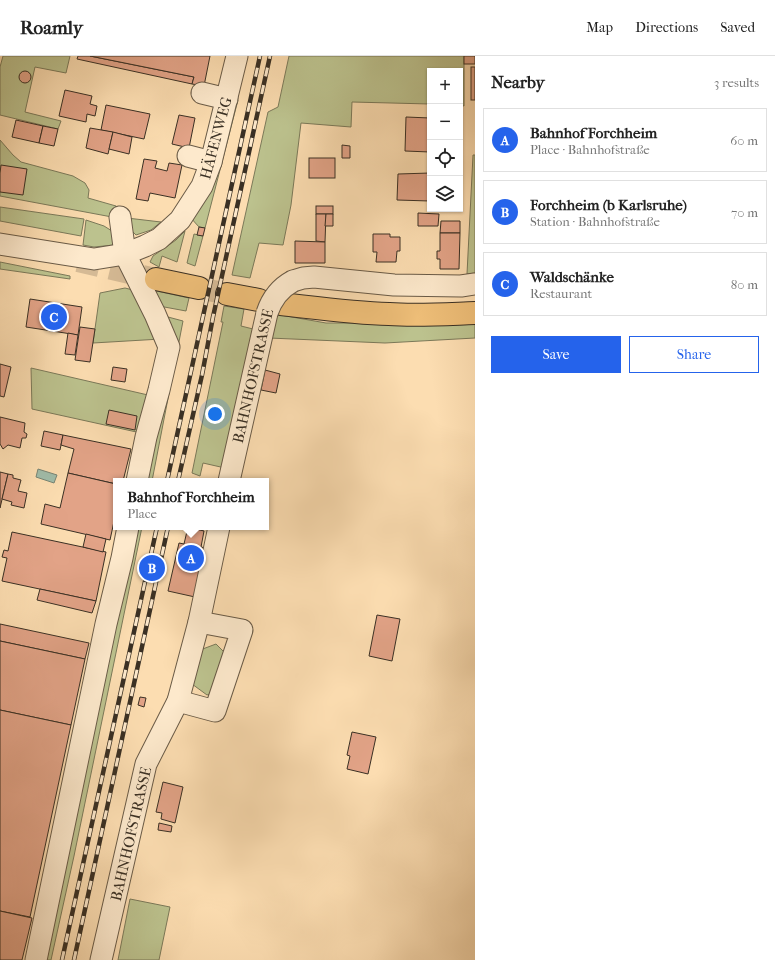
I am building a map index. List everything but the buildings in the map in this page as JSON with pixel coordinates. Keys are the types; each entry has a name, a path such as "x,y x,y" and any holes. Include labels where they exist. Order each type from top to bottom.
{"main road":[{"path":"156,279 199,288"},
{"path":"227,294 269,306 390,314 475,313"}],"street":[{"name":"HÄFENWEG","path":"0,244 94,259 124,254 159,239 180,220 202,186 211,162 215,119 227,99 236,56"},
{"path":"202,93 227,99"},
{"path":"188,156 211,162"},
{"path":"120,218 124,254 155,314 169,347 146,437 138,478"},
{"name":"BAHNHOFSTRASSE","path":"230,478 269,306 275,296 287,285 293,281 314,276 394,285 461,286 475,284"},
{"path":"36,960 127,530"},
{"name":"BAHNHOFSTRASSE","path":"101,960 146,764 178,701 199,622 218,530"},
{"path":"178,701 215,711 242,630 199,622"}],"green space":[{"path":"3,56 70,56 66,73 35,67 25,112 61,121 58,129 0,115 0,67"},
{"path":"289,56 464,56 464,106 463,68 427,68 427,104 352,102 351,127 301,123 291,205 283,245 259,243 250,278 232,275 268,112 278,107"},
{"path":"233,99 238,100 205,228 199,227 190,217"},
{"path":"0,140 21,162 73,176 85,183 89,190 88,198 116,206 112,217 0,196"},
{"path":"473,155 475,155 475,273 467,274"},
{"path":"0,207 84,219 81,236 0,221"},
{"path":"127,218 161,222 151,230 136,235 129,228"},
{"path":"86,220 104,226 112,231 114,245 94,247 83,245"},
{"path":"185,231 177,262 162,256 159,267 150,262 153,256 176,240"},
{"path":"194,234 203,236 195,266 187,263"},
{"path":"0,262 70,276 70,279 0,269"},
{"path":"125,288 137,291 161,339 93,343 100,293"},
{"path":"152,290 189,298 186,311 159,306"},
{"path":"224,306 244,309 241,326 253,329 225,468 203,463 200,476 192,473 223,322 221,322"},
{"path":"275,314 326,323 475,322 475,338 385,343 269,338"},
{"path":"168,317 183,321 153,478 145,478"},
{"path":"31,368 148,395 141,433 32,409"},
{"path":"133,530 141,530 51,960 44,960"},
{"path":"216,644 227,655 218,691 207,695 192,684 200,650"},
{"path":"130,899 170,907 159,960 118,960"}],"shaded area":[{"path":"38,469 57,475 54,483 36,477"}],"tunnel":[{"path":"78,261 151,278"},
{"path":"199,288 227,294"}],"railway":[{"path":"168,478 260,56"},
{"path":"179,478 270,56"},
{"path":"62,960 156,530"},
{"path":"74,960 167,530"}],"place":[{"name":"Waldschänke","path":"54,317"},
{"name":"Bahnhof Forchheim","path":"191,558"},
{"name":"Forchheim (b Karlsruhe)","path":"152,568"}]}
